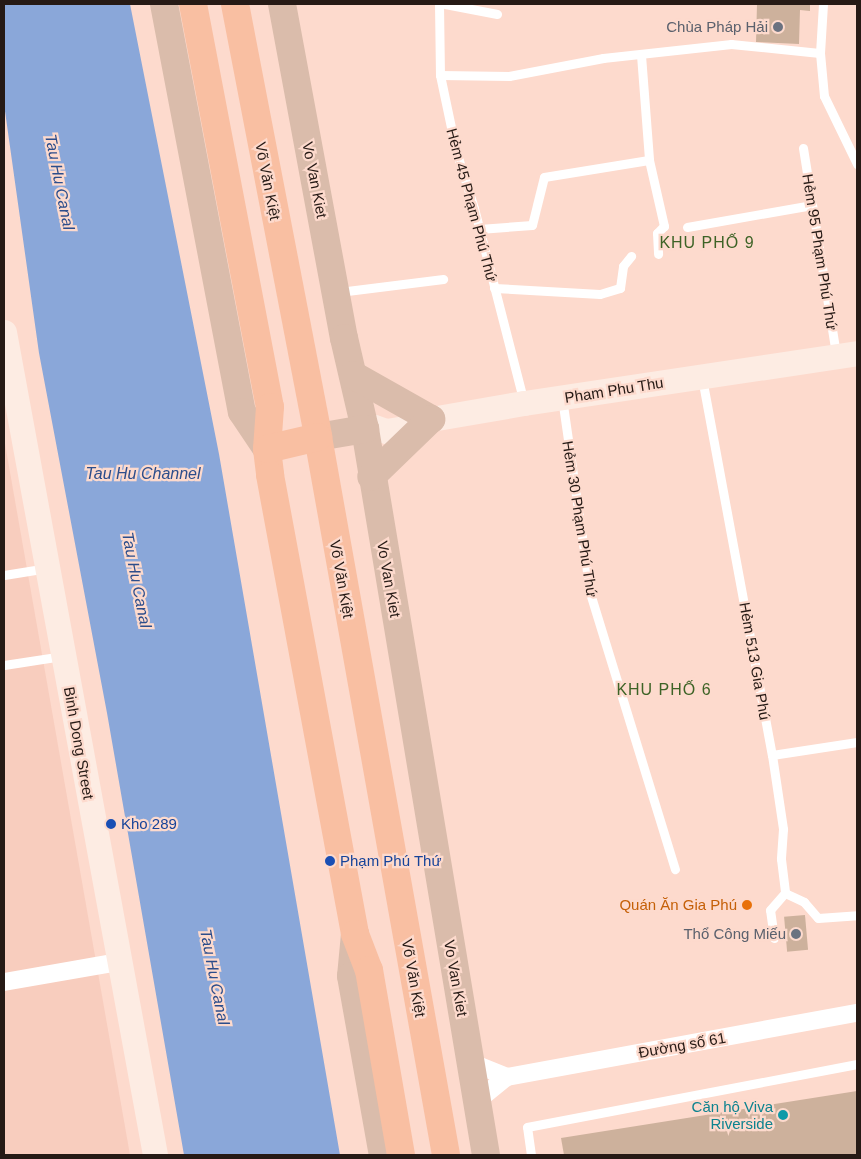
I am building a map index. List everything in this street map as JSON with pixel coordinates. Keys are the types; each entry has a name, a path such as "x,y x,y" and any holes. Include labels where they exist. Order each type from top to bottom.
{"highway":[{"path":"193,4 270,407 267,449 355,934 369,970 401,1155"},
{"name":"Võ Văn Kiệt","path":"235,4 318,437 446,1155"},
{"path":"267,449 318,437"}],"main road":[{"path":"164,4 242,412 267,449"},
{"name":"Vo Van Kiet","path":"282,4 353,375 369,428 371,477 486,1155"},
{"path":"353,375 431,419 371,477"},
{"path":"318,437 369,428"},
{"path":"355,934 351,976 384,1155"}],"street":[{"name":"Binh Dong Street","path":"4,332 7,370 47,568 155,1155"},
{"name":"Pham Phu Thu","path":"369,428 385,419 418,415 431,419 524,403 847,355"},
{"path":"4,982 119,962"},
{"name":"Đường số 61","path":"477,1101 507,1077 857,1013"},
{"path":"470,1062 507,1077"}],"lane":[{"name":"Hẻm 45 Phạm Phú Thứ","path":"439,4 440,75 456,150 479,229 524,403"},
{"path":"445,4 497,14"},
{"path":"823,4 820,53 824,96 857,164"},
{"path":"440,75 509,76 603,58 731,44 820,53"},
{"path":"640,55 649,160 664,226 657,233 658,254"},
{"name":"Hẻm 95 Phạm Phú Thứ","path":"803,148 812,205 847,355"},
{"path":"479,229 532,225 544,177 649,160"},
{"path":"687,227 812,205"},
{"path":"494,288 600,294 620,288 623,266 631,256"},
{"path":"337,293 443,279"},
{"name":"Hẻm 513 Gia Phú","path":"701,377 772,755 783,829 781,859 785,893"},
{"name":"Hẻm 30 Phạm Phú Thứ","path":"562,398 590,593 675,869"},
{"path":"4,575 47,568"},
{"path":"4,665 63,656"},
{"path":"772,755 857,742"},
{"path":"774,938 770,910 785,893 804,902 818,918 857,915"},
{"path":"531,1155 527,1127 857,1064"}],"shaded area":[{"path":"4,438 130,1155 4,1155"}],"water":[{"name":"Tau Hu Channel","path":"4,4 130,4 219,454 340,1155 184,1155 107,713 39,353 4,104"}],"building":[{"name":"Chùa Pháp Hải","path":"757,4 810,4 810,11 800,10 799,44 756,42"},
{"name":"Thổ Công Miếu","path":"805,915 808,950 787,952 784,917"},
{"name":"Căn hộ Viva Riverside","path":"857,1091 857,1155 564,1155 561,1138"}],"place":[{"name":"Chùa Pháp Hải","path":"778,27"},
{"name":"Kho 289","path":"111,824"},
{"name":"Phạm Phú Thứ","path":"330,861"},
{"name":"Quán Ăn Gia Phú","path":"747,905"},
{"name":"Thổ Công Miếu","path":"796,934"},
{"name":"Căn hộ Viva Riverside","path":"783,1115"}],"district":[{"name":"KHU PHỐ 9","path":"707,243"},
{"name":"KHU PHỐ 6","path":"664,690"}],"water label":[{"name":"Tau Hu Canal","path":"59,182"},
{"name":"Tau Hu Canal","path":"136,580"},
{"name":"Tau Hu Canal","path":"214,977"}]}
